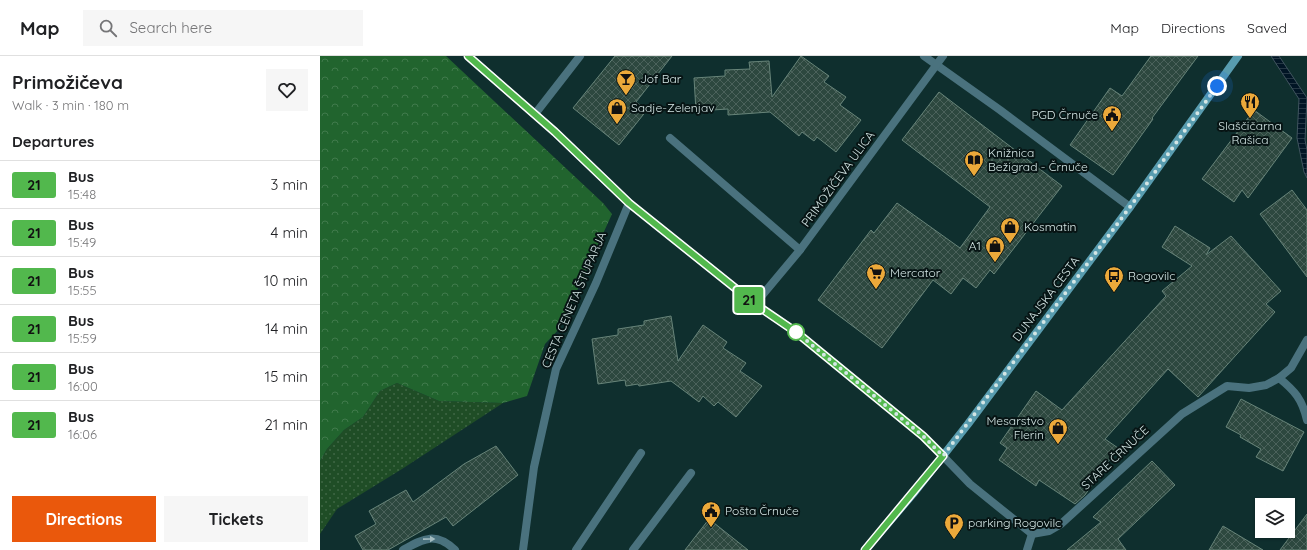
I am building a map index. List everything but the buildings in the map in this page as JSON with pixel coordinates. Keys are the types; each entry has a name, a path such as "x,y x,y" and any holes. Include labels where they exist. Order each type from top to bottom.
{"main road":[{"name":"DUNAJSKA CESTA","path":"865,550 943,456 1130,207 1236,59"}],"street":[{"path":"468,56 555,132 629,203 755,304 796,332 923,436 970,484 1032,534 1027,550"},
{"path":"535,114 580,56"},
{"path":"924,56 936,66 1000,110 1130,207"},
{"name":"PRIMOŽIČEVA ULICA","path":"755,304 800,250 943,56"},
{"path":"670,138 800,250"},
{"name":"CESTA CENETA ŠTUPARJA","path":"523,550 534,467 556,369 596,283 629,203"},
{"name":"STARE ČRNUČE","path":"1032,534 1049,531 1061,524 1182,414 1218,390 1227,386 1249,388 1266,385 1279,378 1290,368 1307,340"},
{"path":"1279,378 1293,389 1299,398 1307,420"},
{"path":"576,550 640,452"},
{"path":"633,550 691,473"},
{"path":"403,550 424,538 437,539 455,550"}],"green space":[{"path":"320,56 446,56 603,203 612,214 560,328 545,344 527,396 503,403 439,401 397,383 380,391 363,417 344,430 327,449 320,461"},
{"path":"397,383 439,401 503,403 402,469 337,509 320,534 320,461 327,449 344,430 363,417 380,391"}],"water":[{"path":"1271,56 1279,56 1307,98 1305,140 1307,150 1307,178 1304,172 1297,138 1299,99"}],"bus line":[{"name":"21","path":"468,56 555,132 629,203 755,304 796,332 923,436 943,456 865,550"}],"place":[{"name":"Jof Bar","path":"626,96"},
{"name":"Slaščičarna Rašica","path":"1250,119"},
{"name":"Sadje-Zelenjav","path":"617,125"},
{"name":"PGD Črnuče","path":"1112,132"},
{"name":"Knižnica Bežigrad - Črnuče","path":"974,177"},
{"name":"Kosmatin","path":"1010,244"},
{"name":"A1","path":"995,263"},
{"name":"Mercator","path":"876,290"},
{"name":"Rogovilc","path":"1114,293"},
{"name":"Mesarstvo Flerin","path":"1058,445"},
{"name":"Pošta Črnuče","path":"711,528"},
{"name":"parking Rogovilc","path":"954,540"}],"route":[{"path":"796,332 923,436 943,456 1130,207 1217,86"}]}
